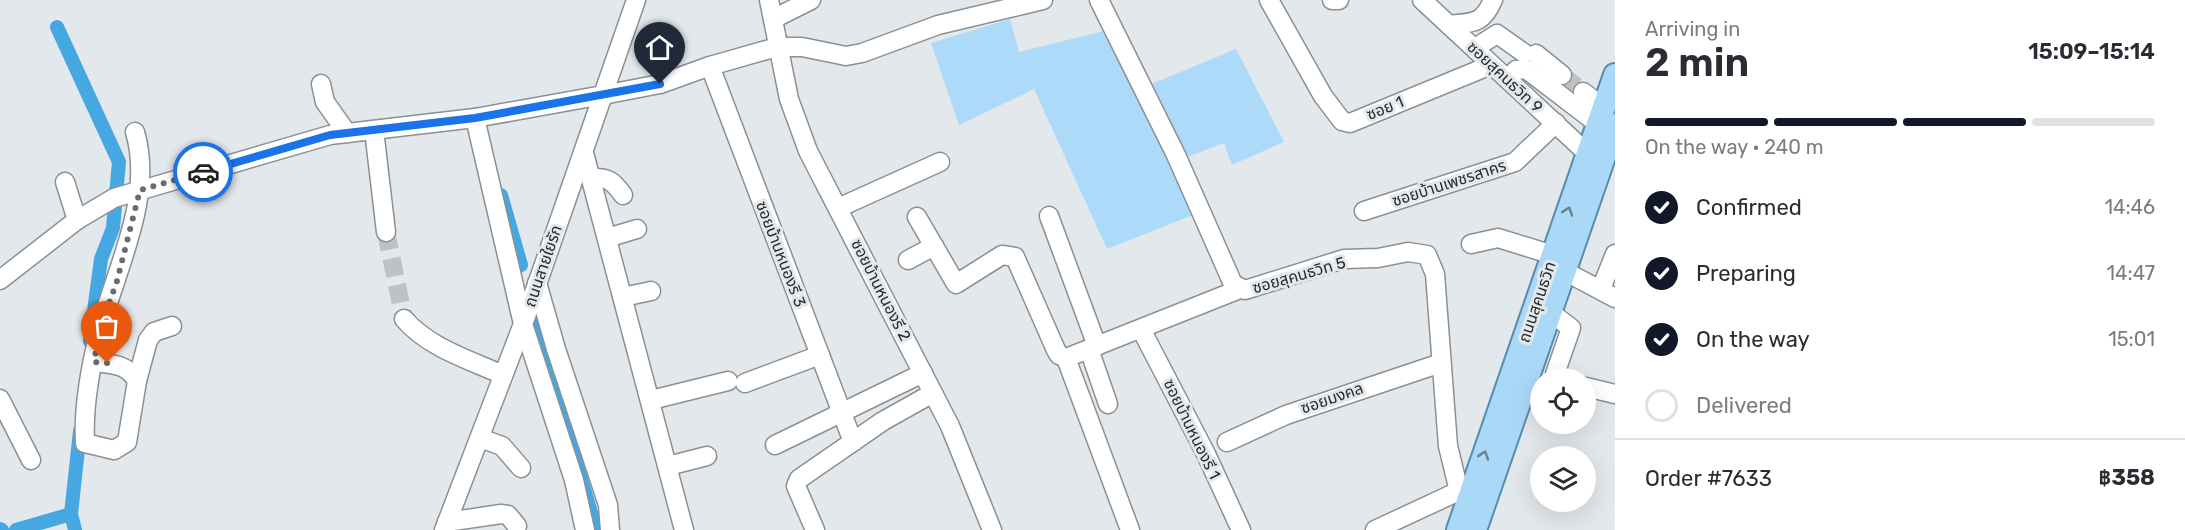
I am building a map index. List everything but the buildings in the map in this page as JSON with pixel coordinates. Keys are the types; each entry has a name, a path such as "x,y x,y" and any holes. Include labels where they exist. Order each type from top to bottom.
{"main road":[{"name":"ถนนสุคนธวิท","path":"1458,530 1464,496 1556,262 1605,119 1615,75"},
{"name":"ถนนสุคนธวิท","path":"1475,530 1550,312 1556,262 1587,154 1605,119"}],"street":[{"name":"ถนนสายใยรัก","path":"446,526 523,324 636,0"},
{"name":"ซอยบ้านหนองรี 2","path":"769,0 777,47 797,124 950,426 992,530"},
{"path":"773,19 811,0"},
{"path":"0,279 77,220 126,194 330,135 475,118 660,84 710,66 777,47 802,47 846,56 862,53 938,25 1043,0"},
{"name":"ซอยสุคนธวิท 5","path":"1100,0 1176,155 1233,284 1245,290 1344,259 1378,258 1408,252 1427,255 1435,274 1448,446 1464,496"},
{"name":"ซอย 1","path":"1269,0 1323,96 1342,121 1350,123 1491,65"},
{"path":"1332,0 1339,0"},
{"name":"ซอยสุคนธวิท 9","path":"1422,0 1587,154"},
{"path":"1449,25 1478,21 1489,10 1493,0"},
{"path":"1475,48 1497,34 1502,35 1562,75"},
{"name":"ซอยบ้านหนองรี 3","path":"710,66 854,442"},
{"path":"1507,79 1516,70 1526,69 1605,119"},
{"path":"321,84 325,102 347,133"},
{"path":"1583,92 1605,119"},
{"path":"475,118 523,324 571,470 585,530"},
{"name":"ซอยบ้านเพชรสาคร","path":"1364,211 1515,162 1556,123"},
{"path":"374,130 386,232"},
{"path":"135,132 142,167 126,194 117,281 100,329 94,362 85,433 85,443 88,446 114,450 127,442 137,381 148,340 153,332 172,326"},
{"path":"584,153 684,530"},
{"path":"838,208 940,162"},
{"path":"591,178 607,178 615,183 622,195"},
{"path":"65,182 77,220"},
{"path":"1049,216 1093,348 1108,404"},
{"path":"917,217 956,284 1002,255 1015,257 1056,350 1059,355 1066,358 1240,289"},
{"path":"607,238 638,229"},
{"path":"1471,244 1498,238 1556,262 1608,293 1615,254"},
{"path":"908,260 934,246"},
{"path":"537,283 556,349 608,505 610,530"},
{"path":"623,297 651,291"},
{"path":"1550,312 1571,328 1561,368"},
{"path":"404,319 420,335 439,346 503,375"},
{"name":"ซอยบ้านหนองรี 1","path":"1141,329 1206,454 1241,530"},
{"path":"651,400 736,382 820,355"},
{"path":"1066,358 1130,530"},
{"path":"94,362 119,365 131,370 137,381"},
{"name":"ซอยมงคล","path":"1227,442 1286,415 1441,363"},
{"path":"1532,365 1539,368"},
{"path":"774,445 923,373"},
{"path":"1596,389 1615,394"},
{"path":"815,530 795,486 803,475 933,393"},
{"path":"0,399 31,460"},
{"path":"480,438 502,446 521,468"},
{"path":"668,466 706,456"},
{"path":"1375,530 1464,496"},
{"path":"446,526 501,514 508,515 517,526"}],"shaded area":[{"path":"1010,19 1019,52 1108,30 1193,215 1107,249 1034,89 959,125 931,43"},
{"path":"1236,49 1284,142 1232,165 1224,143 1185,158 1149,85"}],"waterway":[{"path":"57,27 119,162 113,228 101,259 90,341"},
{"path":"501,195 521,265"},
{"path":"535,320 596,530"},
{"path":"75,530 71,514 80,431"},
{"path":"16,530 71,514"}],"tunnel":[{"path":"1562,75 1583,92"},
{"path":"386,232 404,319"}],"way so far":[{"path":"107,363 94,362 100,329 117,281 140,190 203,172"}],"route":[{"path":"203,172 330,135 475,118 660,84"}]}
